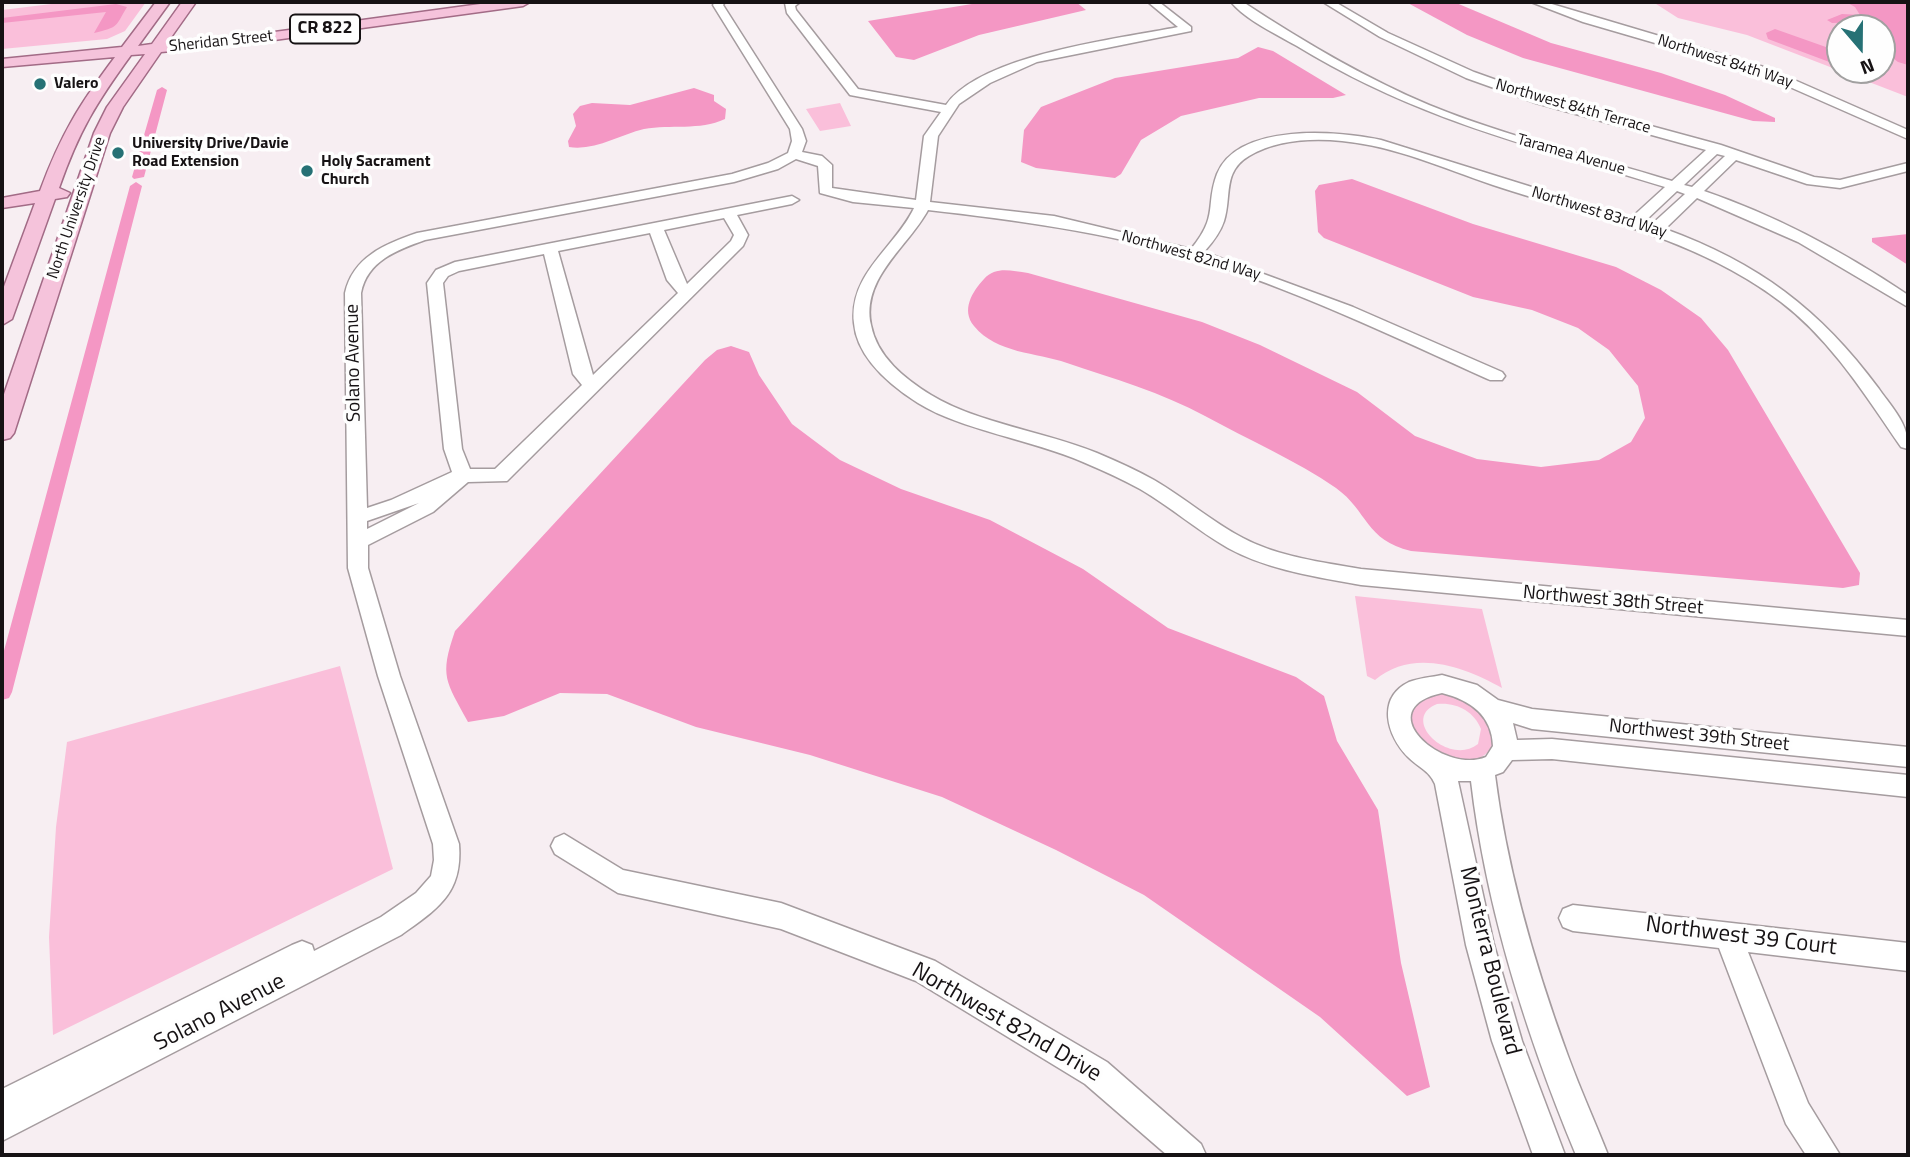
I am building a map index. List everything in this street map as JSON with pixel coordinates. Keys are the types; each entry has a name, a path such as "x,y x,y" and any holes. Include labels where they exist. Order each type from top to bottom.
{"main road":[{"name":"North University Drive","path":"2,319 46,195 74,127 163,2"},
{"name":"North University Drive","path":"2,432 80,191 115,107 189,2"},
{"name":"Sheridan Street","path":"2,62 458,2"},
{"name":"Sheridan Street","path":"161,43 245,40 523,2"},
{"name":"Sheridan Street","path":"2,52 131,46"},
{"path":"2,203 80,191"}],"street":[{"path":"720,2 718,5 733,31 796,129 799,141 794,155"},
{"path":"793,2 791,11 854,92 947,109 986,80 1034,59 1187,29 1153,2"},
{"name":"Taramea Avenue","path":"1236,2 1331,63 1400,97 1506,137 1677,184"},
{"name":"Taramea Avenue","path":"1247,2 1339,60 1409,94 1507,131 1696,190 1815,235 1908,291"},
{"name":"Northwest 84th Terrace","path":"1328,2 1397,41 1470,75 1540,100 1716,148 1829,185 1908,167"},
{"name":"Northwest 84th Way","path":"1536,2 1574,16 1742,64 1815,91 1908,135"},
{"name":"Northwest 38th Street","path":"947,109 931,136 928,182 923,203 902,240 873,274 863,296 862,324 872,352 894,377 926,400 962,415 1030,435 1077,453 1146,484 1237,544 1317,571 1908,628"},
{"name":"Northwest 83rd Way","path":"1195,254 1216,222 1221,177 1231,162 1249,150 1277,141 1339,137 1401,148 1499,182 1656,229 1718,257 1785,298 1833,339 1908,443"},
{"path":"1635,222 1716,148"},
{"path":"1656,229 1735,154"},
{"name":"Northwest 82nd Way","path":"794,155 821,161 825,165 825,190 842,196 923,203 1054,220 1195,254 1348,310 1496,376"},
{"name":"Solano Avenue","path":"2,1126 391,926 435,894 445,879 448,861 446,844 389,676 358,568 354,282 373,259 394,247 429,235 734,178 773,166 794,155"},
{"name":"Taramea Avenue","path":"1696,190 1791,232 1873,278 1908,302"},
{"path":"463,475 453,449 435,280 442,272 455,267 792,200"},
{"path":"356,516 379,515 439,501 463,475 500,476 741,239 728,213"},
{"path":"655,227 675,280 687,293"},
{"path":"550,248 582,374 593,387"},
{"path":"356,542 414,507"},
{"path":"1442,684 1477,696 1492,708 1502,722 1507,736 1506,750 1501,758 1482,770 1461,770 1438,765 1408,741 1399,727 1397,712 1401,700 1411,690 1425,685 1442,684"},
{"name":"Northwest 39th Street","path":"1492,708 1532,719 1908,757"},
{"name":"Northwest 39th Street","path":"1506,750 1552,749 1908,786"},
{"name":"Monterra Boulevard","path":"1438,765 1454,814 1480,945 1507,1041 1549,1155"},
{"name":"Monterra Boulevard","path":"1482,770 1485,805 1517,941 1547,1046 1592,1155"},
{"name":"Northwest 82nd Drive","path":"564,846 618,881 781,916 925,971 1096,1073 1190,1155"},
{"name":"Solano Avenue","path":"2,1105 413,900 435,894"},
{"name":"Northwest 39 Court","path":"1573,918 1908,957"},
{"path":"1728,936 1797,1113 1824,1155"}],"shaded area":[{"path":"68,2 146,2 125,31 107,39 2,49 2,10"},
{"path":"984,2 1076,2 1086,10 979,35 914,60 896,57 868,21"},
{"path":"1406,2 1454,2 1551,43 1661,73 1725,95 1775,118 1775,122 1753,121 1523,58 1467,35"},
{"path":"1653,2 1908,2 1908,97 1874,84 1896,84 1896,14 1826,14 1826,65 1747,35 1678,18"},
{"path":"1846,2 1908,2 1908,65 1896,60 1896,14 1859,14 1855,7"},
{"path":"116,4 127,7 118,22 94,33 106,12 2,23 2,18"},
{"path":"1775,29 1826,47 1826,61 1768,39 1766,33"},
{"path":"1258,47 1273,51 1346,95 1333,98 1259,98 1181,116 1141,140 1121,174 1115,178 1036,168 1021,162 1024,130 1041,107 1115,78 1238,58"},
{"path":"694,88 714,95 714,101 726,109 725,119 705,125 644,129 598,145 569,147 568,141 576,126 573,114 580,106 592,103 630,105"},
{"path":"840,103 851,126 820,131 806,109"},
{"path":"1352,179 1473,224 1616,267 1661,290 1701,318 1728,350 1860,573 1859,585 1843,588 1411,551 1384,540 1336,488 1272,450 1155,393 1055,359 1005,347 983,335 970,320 970,301 984,279 994,272 1004,270 1028,273 1202,322 1260,345 1357,392 1415,436 1477,459 1541,467 1599,460 1631,442 1645,418 1638,386 1609,350 1578,328 1532,310 1473,297 1324,238 1318,232 1315,191 1319,185"},
{"path":"1908,234 1908,265 1872,242 1872,238"},
{"path":"731,346 749,352 759,375 792,424 840,460 901,489 990,520 1083,569 1168,628 1296,677 1324,696 1337,741 1378,810 1401,963 1430,1087 1407,1096 1320,1017 1144,895 942,797 810,755 696,727 607,694 560,693 504,716 468,722 447,678 447,659 455,631 705,360 717,350"},
{"path":"1355,596 1482,609 1502,688 1455,667 1438,664 1405,665 1390,670 1375,680 1367,676"},
{"path":"340,666 393,869 53,1035 49,937 56,827 67,742"},
{"path":"1438,693 1466,701 1486,720 1494,739 1490,749 1484,756 1466,760 1436,753 1425,746 1409,721 1413,703","holes":["1437,704 1464,709 1474,717 1481,729 1478,744 1466,750 1454,750 1432,738 1423,720 1427,711"]}],"waterway":[{"path":"138,177 162,90"},
{"path":"2,692 136,186"}],"place":[{"name":"Valero","path":"40,84"},
{"name":"University Drive/Davie Road Extension","path":"118,153"},
{"name":"Holy Sacrament Church","path":"307,171"}]}
